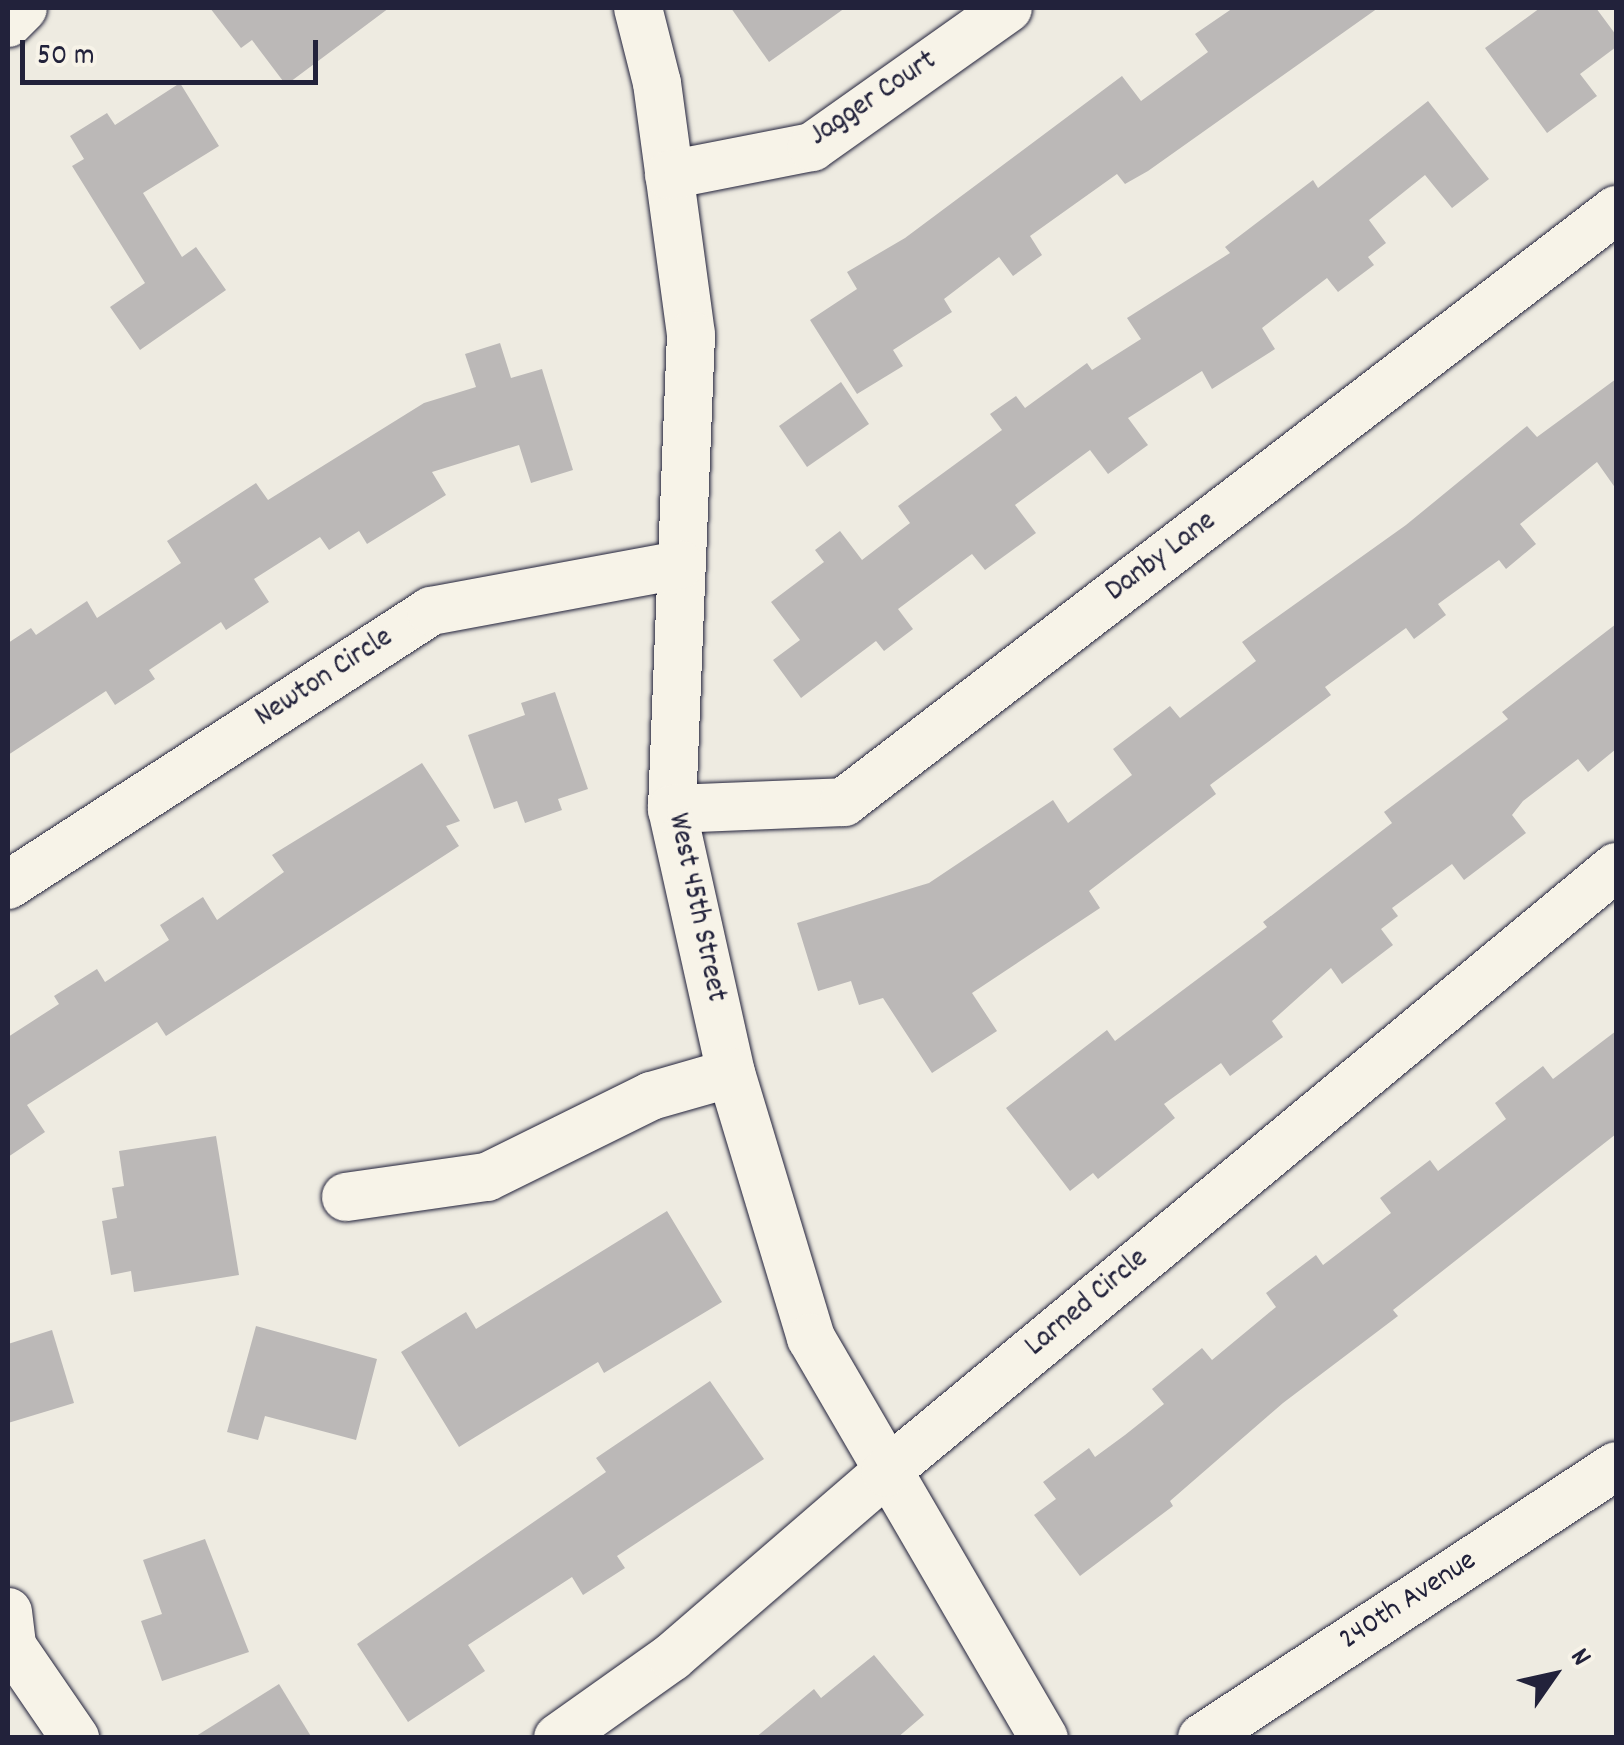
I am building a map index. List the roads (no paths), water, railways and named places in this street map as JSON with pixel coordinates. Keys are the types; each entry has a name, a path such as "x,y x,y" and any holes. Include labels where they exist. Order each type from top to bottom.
{"street":[{"path":"8,23 23,8"},
{"name":"West 45th Street","path":"638,8 669,175 691,335 672,809 731,1073 811,1338 1044,1738"},
{"name":"Jagger Court","path":"669,175 812,147 1008,8"},
{"name":"Danby Lane","path":"672,809 844,802 1616,210"},
{"name":"Newton Circle","path":"8,884 430,611 680,565"},
{"name":"Larned Circle","path":"558,1738 672,1657 886,1472 1616,867"},
{"path":"346,1198 487,1177 651,1096 731,1073"},
{"name":"240th Avenue","path":"1202,1738 1616,1466"},
{"path":"8,1612 12,1646 76,1738"}]}
